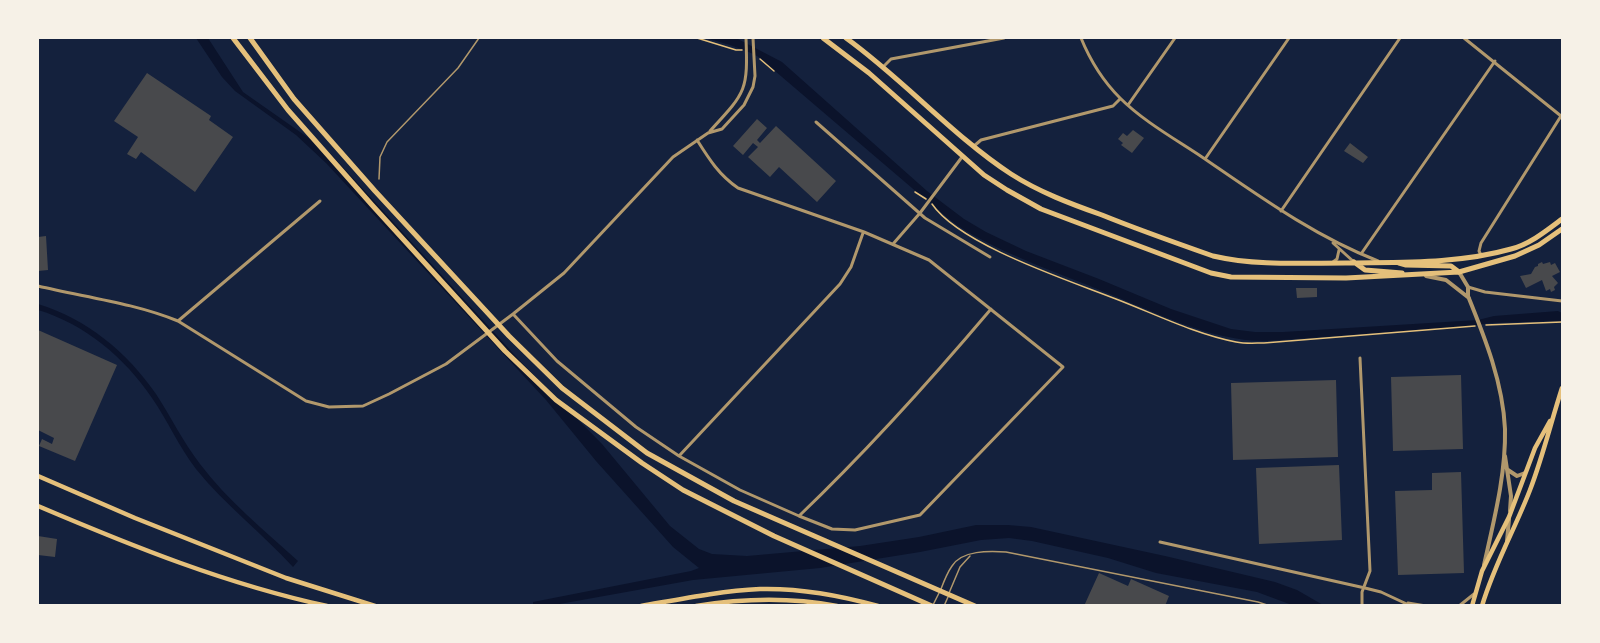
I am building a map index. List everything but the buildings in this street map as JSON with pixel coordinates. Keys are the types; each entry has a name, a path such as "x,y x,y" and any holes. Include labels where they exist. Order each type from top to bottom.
{"highway":[{"path":"233,38 288,111 505,351 556,400 642,464 683,490 774,536 932,606"},
{"path":"250,38 294,99 375,191 509,336 562,388 647,453 734,501 975,606"},
{"path":"823,38 869,73 984,175 1041,209 1211,273 1231,277 1316,278 1459,272 1515,256 1563,230"},
{"path":"846,38 1013,176 1049,194 1213,256 1234,261 1332,263 1450,260 1525,244 1563,219"},
{"path":"1391,261 1406,265 1451,266 1459,272"},
{"path":"1354,262 1365,270 1413,274"}],"main road":[{"path":"1482,606 1491,578 1542,458 1563,388"},
{"path":"1472,606 1482,571 1509,517 1535,448 1554,414"},
{"path":"38,476 286,578 375,606"},
{"path":"38,506 124,543 204,573 327,606"},
{"path":"641,606 703,595 760,589 816,592 878,606"},
{"path":"696,606 736,600 788,599 837,606"}],"street":[{"path":"38,286 161,314 178,321 306,401 329,407 363,406 446,363 498,326 564,273 673,157 708,133 732,107 744,89 747,60 746,38"},
{"path":"708,133 722,129 744,105 753,87 753,38"},
{"path":"883,67 891,59 1004,38"},
{"path":"1081,38 1103,79 1128,105 1281,211 1332,242 1380,262"},
{"path":"1128,105 1175,38"},
{"path":"1205,159 1289,38"},
{"path":"1281,211 1400,38"},
{"path":"1464,38 1496,61 1562,117 1481,243 1479,251 1481,255"},
{"path":"1361,254 1496,61"},
{"path":"974,146 981,140 1113,106 1120,99"},
{"path":"816,122 920,213 990,257"},
{"path":"513,314 557,361 636,428 740,490 831,529 855,530 920,515 1063,367 929,260 864,232 738,188 715,169 697,140"},
{"path":"893,244 920,213 962,157"},
{"path":"178,321 320,201"},
{"path":"680,456 840,284 851,267 864,232"},
{"path":"1332,242 1354,262"},
{"path":"1332,263 1337,259 1339,250"},
{"path":"1459,272 1468,287 1469,298 1483,333 1498,382 1505,426 1505,453 1497,507 1482,571"},
{"path":"1413,274 1446,280 1469,298"},
{"path":"1468,287 1485,292 1563,301"},
{"path":"799,516 856,461 991,309"},
{"path":"1360,358 1370,571 1362,592 1362,606"},
{"path":"1505,453 1511,496 1507,543"},
{"path":"1508,469 1517,476 1526,472"},
{"path":"1160,542 1365,588 1407,603 1426,606"},
{"path":"1459,606 1475,594"},
{"path":"1407,603 1411,606"}],"lane":[{"path":"380,179 380,157 387,142 458,68 479,38"},
{"path":"932,606 953,564 982,550 1006,552 1270,606"},
{"path":"944,606 960,567 973,553"}],"path":[{"path":"697,38 736,50 744,50"},
{"path":"753,55 763,60 768,68 774,71"},
{"path":"915,192 932,204 936,211 946,219 969,235 1007,255 1175,322 1237,342 1264,343 1490,325 1563,322"}],"water":[{"path":"196,38 208,38 243,92 330,153 522,363 602,444 670,526 699,549 712,554 747,556 860,546 976,525 1031,527 1275,582 1297,590 1323,605 1292,605 1257,592 1156,573 1108,558 1009,538 981,540 820,568 693,580 554,605 533,605 533,602 699,568 673,547 596,461 546,400 326,163 296,135 235,91 222,77"},
{"path":"704,38 736,38 782,62 927,191 964,219 986,232 1026,251 1171,309 1231,329 1283,332 1478,320 1494,316 1558,311 1562,313 1562,321 1490,323 1465,327 1267,341 1246,340 1204,331 1037,265 969,233 940,212 763,60 739,48"},
{"path":"38,304 73,318 89,328 132,364 156,394 188,447 211,478 234,503 298,561 293,567 219,495 196,469 152,398 129,369 88,333 38,310"}]}
